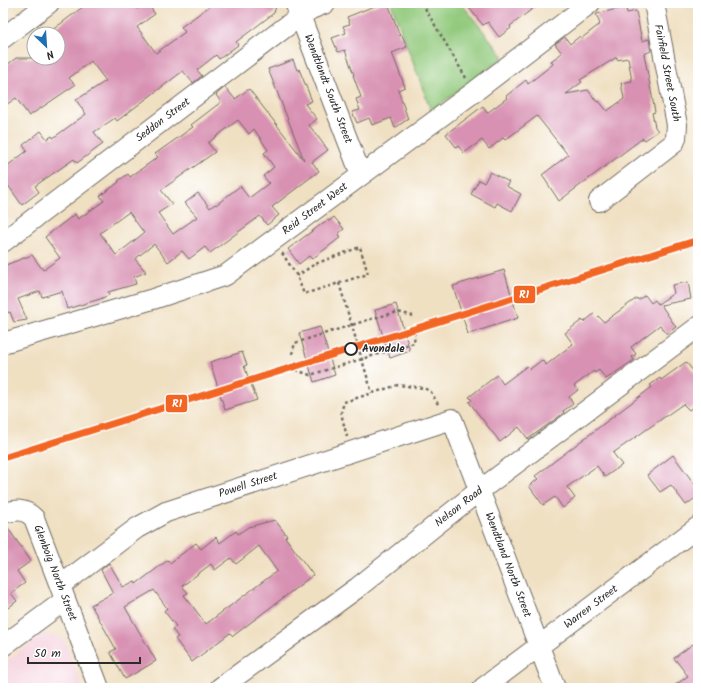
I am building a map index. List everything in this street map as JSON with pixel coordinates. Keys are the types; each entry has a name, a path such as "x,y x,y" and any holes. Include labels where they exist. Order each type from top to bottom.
{"street":[{"path":"3,38 49,3"},
{"name":"Seddon Street","path":"3,242 298,10 311,9 326,3"},
{"name":"Reid Street West","path":"3,342 153,299 226,275 590,3"},
{"name":"Fairfield Street South","path":"599,200 674,143 676,138 677,125 654,3"},
{"name":"Wendtlandt South Street","path":"298,10 361,175"},
{"name":"Nelson Road","path":"220,688 356,588 480,490 698,327"},
{"name":"Wendtland North Street","path":"447,414 480,490 555,688"},
{"name":"Powell Street","path":"3,646 137,528 166,512 350,451 447,414"},
{"name":"Glenboig North Street","path":"12,511 28,513 34,518 99,688"},
{"name":"Warren Street","path":"483,688 698,526"}],"path":[{"path":"422,3 469,84"},
{"path":"278,248 297,276 304,294 368,274 360,247 315,264 297,276"},
{"path":"339,283 372,393"},
{"path":"292,354 295,343 352,325 398,312 413,316"},
{"path":"296,370 310,375 414,343 415,332"},
{"path":"350,451 342,407 344,402 398,385 424,388 431,392 447,414"}],"shaded area":[{"path":"44,633 64,639 83,688 3,688 3,664"}],"green space":[{"path":"391,3 461,3 504,57 431,111"}],"building":[{"path":"88,3 133,3 137,9 147,3 155,14 137,27 156,53 185,32 181,27 214,3 277,3 274,13 236,42 238,45 219,59 216,55 197,70 202,76 193,83 183,71 117,121 115,118 94,132 103,144 77,163 74,159 35,186 39,192 22,205 3,178 3,169 27,151 23,145 41,131 47,139 52,136 53,138 86,114 76,100 106,81 91,61 69,78 75,85 29,116 16,98 3,107 3,68 16,58 26,58 26,66 66,66 66,26 58,26"},
{"path":"382,3 388,3 400,36 402,35 407,47 392,53 405,87 398,90 408,119 395,128 391,118 372,125 369,118 357,123 352,112 360,110 356,99 361,97 345,50 338,52 332,38 346,33 343,26 350,24 347,17"},
{"path":"465,3 540,3 510,26 511,28 499,37 488,22 483,25"},
{"path":"626,7 627,13 636,11 642,41 649,39 651,51 644,54 655,112 652,113 655,127 658,131 645,140 643,138 559,201 542,175 568,155 537,116 505,140 503,138 489,149 482,140 464,153 458,146 456,147 446,134 483,106 487,113 507,98 506,96 526,80 528,84 553,64 551,61 562,53 555,44 565,37 570,44 580,36 582,38 600,24 596,14","holes":["617,57 617,60 628,58 632,81 621,83 624,99 607,111 599,101 597,102 588,90 566,94 582,82 580,80"]},
{"path":"293,60 297,70 299,69 312,101 305,104 317,119 309,125 328,150 312,162 319,171 272,207 279,215 267,225 260,216 210,253 205,247 189,259 182,251 168,262 154,244 135,259 146,272 134,277 136,284 108,292 109,295 100,299 67,309 62,291 42,297 40,291 18,299 27,320 14,322 10,312 3,314 3,266 32,255 43,270 60,258 45,237 75,214 78,219 104,201 100,196 119,182 118,181 128,174 130,177 158,157 155,154 193,127 191,125 221,102 216,95 225,87 235,99 249,89 304,160 268,69","holes":["238,120 249,134 254,129 268,150 264,153 274,167 263,176 269,183 249,198 240,186 210,208 198,193 185,203 197,217 173,234 158,213 172,204 161,190 215,152 208,143","129,212 144,233 116,255 100,233"]},
{"path":"490,172 509,182 506,186 521,194 512,211 497,203 495,207 471,194 479,180 484,183"},
{"path":"334,217 344,229 338,234 341,237 312,259 309,256 299,264 288,249 327,220 329,221"},
{"path":"504,270 518,318 468,334 453,286"},
{"path":"688,282 691,299 661,305 676,327 667,334 660,325 631,347 636,354 632,357 634,360 606,379 599,370 595,373 594,371 574,386 578,390 569,397 573,404 563,411 564,413 528,439 519,427 500,442 469,402 472,400 469,397 497,375 503,384 527,366 530,369 542,360 546,365 573,344 565,333 582,320 584,322 595,313 604,322 637,298 638,300 645,295 651,303 655,300 658,304 674,293 672,285"},
{"path":"396,304 410,351 390,358 375,310"},
{"path":"320,327 335,375 314,382 299,333"},
{"path":"242,352 247,365 244,366 257,400 225,410 210,362"},
{"path":"686,362 698,377 698,403 689,410 683,404 613,453 622,465 605,477 597,466 567,487 575,498 563,508 555,497 543,505 529,486 538,479 535,476 652,387 650,385 660,378 661,380"},
{"path":"673,455 698,489 698,496 686,505 671,485 660,492 647,475"},
{"path":"275,520 287,536 285,537 313,575 233,636 230,633 192,662 175,639 178,637 172,629 176,626 164,611 167,608 154,590 125,607 156,661 125,679 110,652 116,649 91,605 113,593 101,570 109,563 123,587 135,581 136,584 168,560 170,563 196,543 201,549 216,537 220,543 236,531 238,534 248,527","holes":["259,546 277,571 206,624 184,595 188,593 182,586 211,564 215,570 231,558 236,564"]},
{"path":"3,524 5,524 31,561 17,571 25,583 11,593 17,601 8,608 3,602"},
{"path":"693,644 698,651 698,688 695,686 692,688 671,688 688,676 674,658"}],"transit line":[{"name":"R1","path":"3,458 698,240"}],"place":[{"name":"Avondale","path":"351,349"}]}
